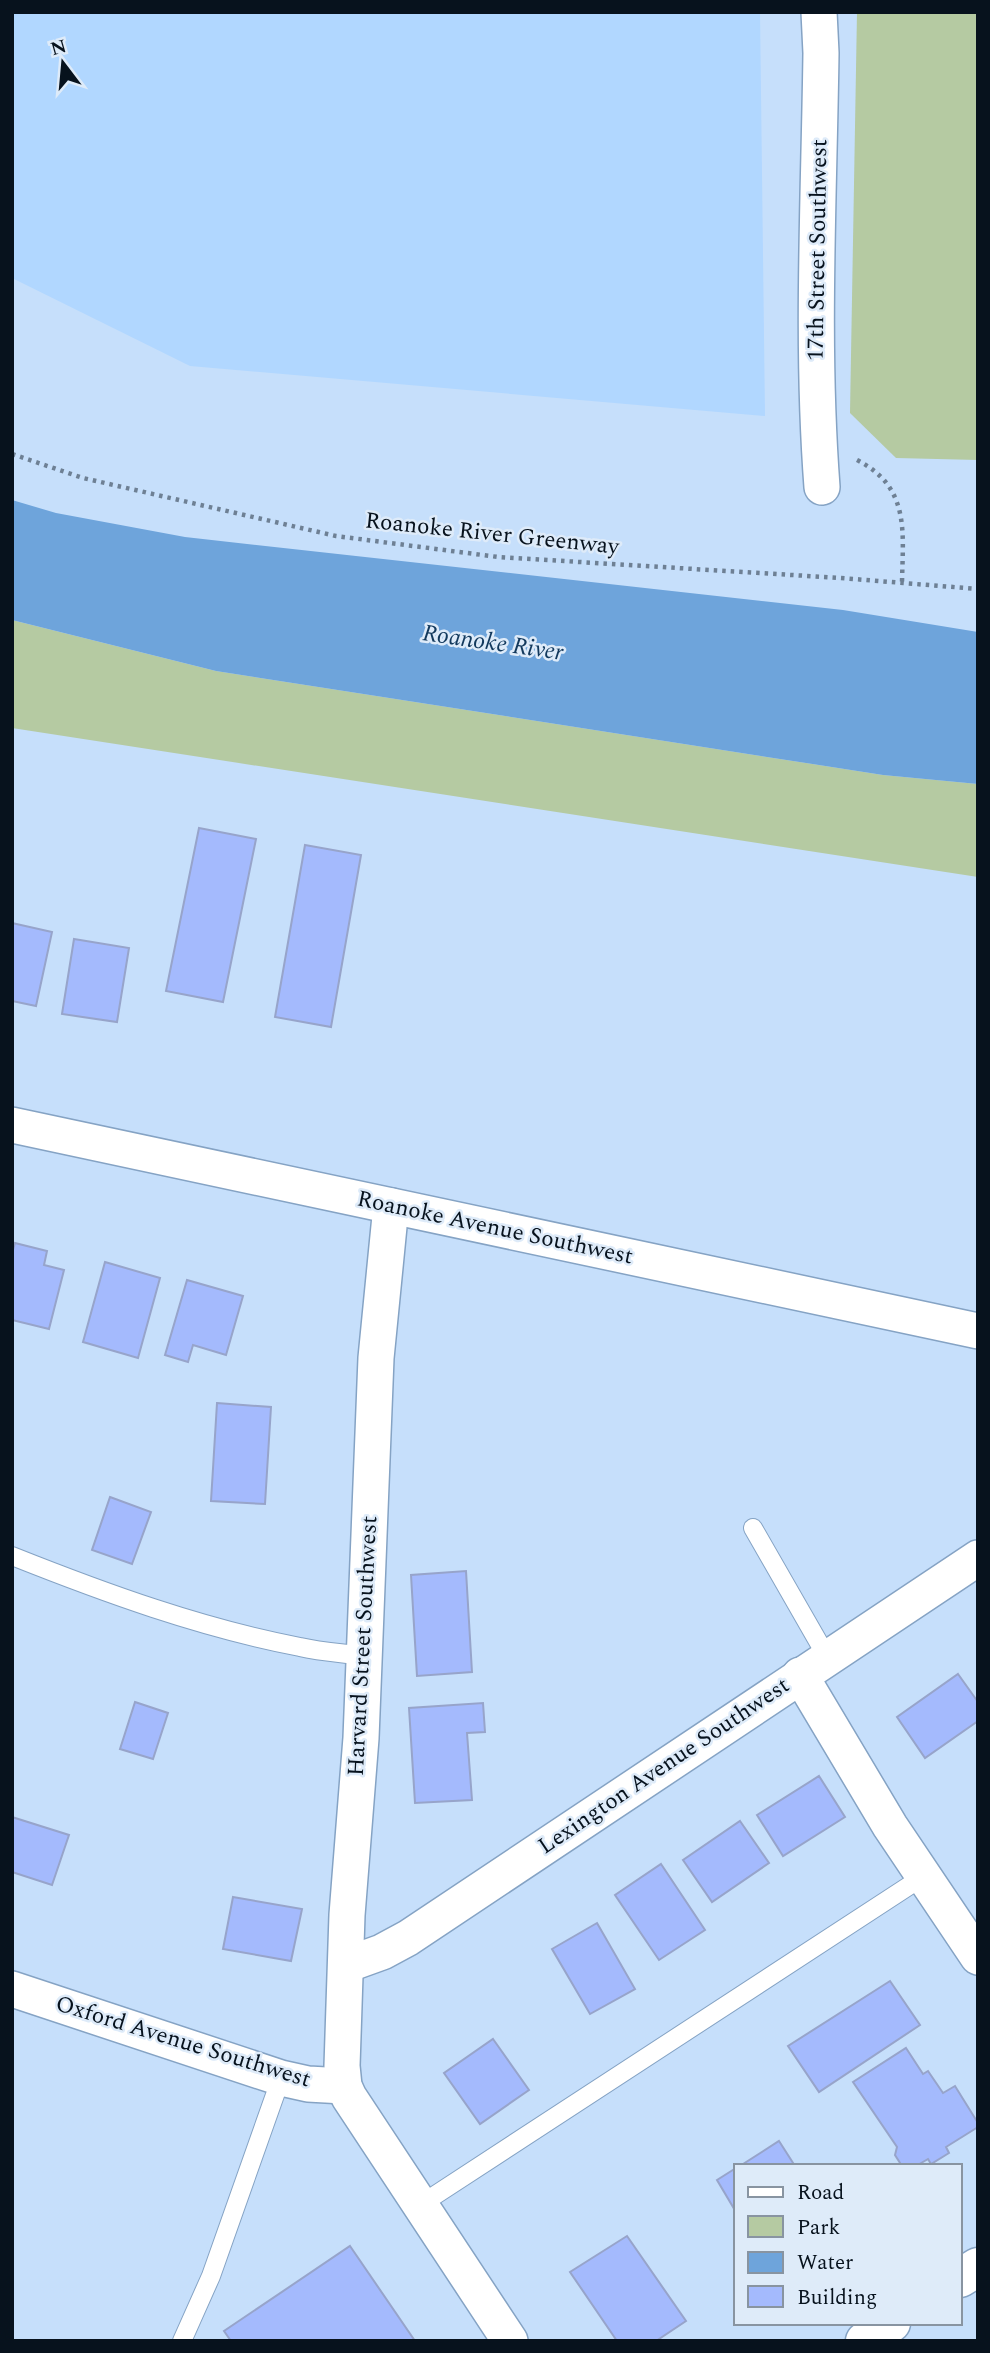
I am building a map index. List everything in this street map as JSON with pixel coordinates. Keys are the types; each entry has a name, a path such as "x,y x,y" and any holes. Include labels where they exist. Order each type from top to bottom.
{"main road":[{"path":"962,2277 978,2267"},
{"path":"865,2341 888,2325"}],"street":[{"name":"17th Street Southwest","path":"819,12 821,53 816,359 822,487"},
{"name":"Roanoke Avenue Southwest","path":"12,1125 978,1331"},
{"name":"Harvard Street Southwest","path":"344,2086 342,2066 345,1965 364,1656 376,1359 391,1206"},
{"name":"Lexington Avenue Southwest","path":"345,1965 382,1952 408,1938 978,1558"},
{"path":"813,1666 890,1826 978,1957"},
{"name":"Oxford Avenue Southwest","path":"12,1989 281,2078 308,2084 344,2086"},
{"path":"344,2086 349,2098 510,2341"}],"lane":[{"path":"752,1528 813,1666"},
{"path":"12,1556 186,1619 300,1648 364,1656"},
{"path":"420,2205 924,1876"},
{"path":"182,2341 211,2276 281,2078"}],"path":[{"path":"819,450 843,453 863,463 882,477 896,496 902,518 902,582"},
{"name":"Roanoke River Greenway","path":"12,454 83,478 336,536 498,556 978,589"}],"shaded area":[{"path":"12,12 760,12 765,416 190,366 12,278"}],"green space":[{"path":"857,12 978,13 978,460 896,458 850,413"},
{"path":"12,620 216,671 883,775 978,784 978,877 12,728"}],"water":[{"name":"Roanoke River","path":"12,500 56,513 185,537 843,610 978,632 978,784 883,775 216,671 12,620"}],"building":[{"path":"199,828 256,839 223,1002 166,991"},
{"path":"305,845 361,855 331,1027 275,1017"},
{"path":"12,923 52,932 36,1006 12,1001"},
{"path":"74,939 129,948 117,1022 62,1014"},
{"path":"15,1243 47,1251 44,1265 64,1270 49,1329 12,1320 12,1253"},
{"path":"105,1262 160,1278 138,1358 83,1342"},
{"path":"187,1280 243,1296 226,1355 193,1345 188,1362 165,1355"},
{"path":"217,1403 271,1407 265,1504 211,1501"},
{"path":"110,1497 151,1512 132,1564 92,1550"},
{"path":"466,1571 472,1672 417,1676 411,1575"},
{"path":"958,1674 978,1702 978,1721 925,1758 897,1717"},
{"path":"135,1702 168,1713 153,1759 120,1749"},
{"path":"483,1703 485,1732 467,1733 472,1800 415,1803 409,1708"},
{"path":"819,1776 845,1817 783,1856 757,1815"},
{"path":"12,1817 69,1835 52,1885 12,1872"},
{"path":"740,1821 769,1863 712,1902 683,1860"},
{"path":"661,1864 705,1930 659,1960 615,1895"},
{"path":"233,1897 302,1909 291,1961 223,1949"},
{"path":"597,1923 635,1989 590,2014 552,1949"},
{"path":"890,1981 920,2025 819,2092 788,2046"},
{"path":"493,2039 529,2090 480,2124 444,2073"},
{"path":"906,2048 923,2074 928,2071 943,2093 955,2086 978,2127 946,2147 949,2153 931,2164 928,2159 919,2164 901,2164 895,2155 897,2147 853,2082"},
{"path":"779,2141 794,2164 743,2164"},
{"path":"734,2169 734,2209 717,2180"},
{"path":"627,2236 686,2321 656,2341 617,2341 570,2272"},
{"path":"350,2246 415,2341 231,2341 224,2331"}]}
